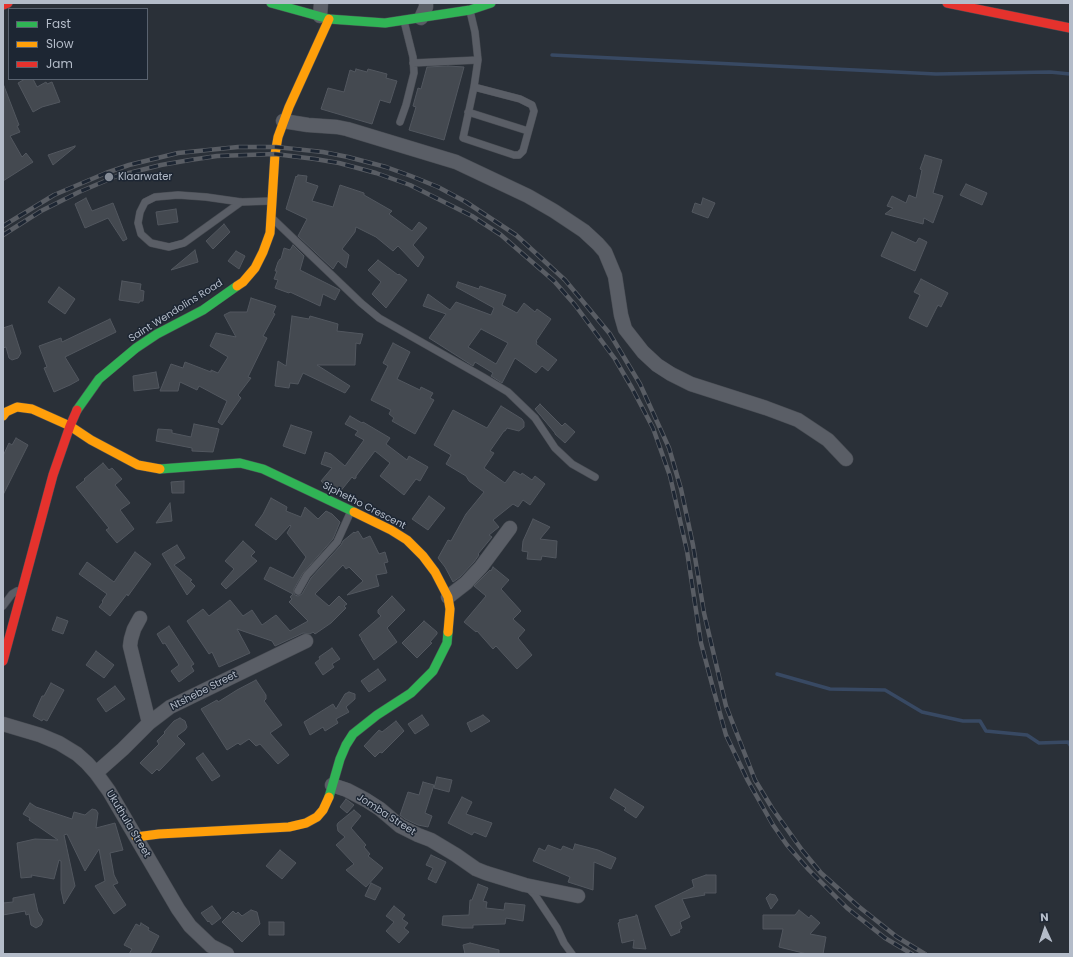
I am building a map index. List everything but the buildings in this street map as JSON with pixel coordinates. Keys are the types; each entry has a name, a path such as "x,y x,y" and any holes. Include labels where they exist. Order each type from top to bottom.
{"street":[{"path":"3,5 8,3"},
{"path":"421,18 426,7 426,3"},
{"path":"280,4 367,22 385,23 470,10 491,3"},
{"path":"947,3 1070,28"},
{"name":"Saint Wendolins Road","path":"3,661 52,475 70,426 86,396 99,380 136,348 157,334 203,310 243,282 255,268 270,232 275,154 278,137 323,13"},
{"path":"283,121 347,129 456,162 528,196 584,231 605,252 615,276 621,315 625,329 643,352 657,365 690,384 766,408 798,420 813,428 828,440 846,459"},
{"name":"Siphetho Crescent","path":"3,416 17,407 26,408 48,415 138,465 152,468 240,463 263,469 390,530 407,540 423,556 435,572 448,597 450,609 450,628 447,643 433,671 411,694 377,715 353,734 346,745 332,785"},
{"path":"448,597 466,583 481,568 510,528"},
{"path":"140,618 134,629 130,646 149,723"},
{"name":"Ntshebe Street","path":"96,773 149,723 170,707 306,641"},
{"name":"Ukuthula Street","path":"3,724 40,734 65,746 77,754 96,773 109,791 190,926 211,946 222,953"},
{"path":"136,837 159,834 289,827 306,823 317,817 323,810 332,785"},
{"name":"Jomba Street","path":"332,785 347,790 366,800 380,809 400,826 438,844 476,869 525,885 578,896"}],"lane":[{"path":"470,10 475,32 478,60 474,87 462,134 463,138 517,155 522,154 534,111 531,104 506,95 474,87"},
{"path":"400,122 411,89 414,73 404,21"},
{"path":"413,63 478,60"},
{"path":"468,112 528,131"},
{"path":"241,202 184,243 169,247 150,243 141,234 138,223 140,212 145,202 155,197 178,194 241,202 273,201"},
{"path":"272,217 379,318 508,392 535,418 555,448 572,464 595,477"},
{"path":"298,592 307,574 337,542 351,511"},
{"path":"3,606 12,594 22,588"},
{"path":"525,885 535,895 572,954"}],"waterway":[{"path":"552,55 936,74 1050,72 1070,74"},
{"path":"777,674 830,689 885,690 922,712 963,721 980,721 986,731 1027,735 1039,743 1068,742 1070,745"}],"railway":[{"path":"3,226 54,195 129,165 178,153 238,147 276,147 323,152 348,157 386,167 411,176 438,187 466,202 516,235 565,280 610,334 640,384 669,448 681,489 693,545 704,613 726,706 755,780 772,808 802,850 821,873 858,906 897,937 925,954"},
{"path":"3,235 41,211 79,192 117,176 161,165 217,156 275,154 339,163 376,173 410,185 472,216 501,235 554,281 575,305 615,359 653,428 670,476 687,551 701,643 726,735 748,781 773,825 787,845 809,870 847,908 885,938 912,954"}],"traffic: fast":[{"path":"271,3 329,19 385,23 470,10 491,3"},
{"path":"77,410 99,379 136,348 157,334 203,310 237,286"},
{"path":"160,469 240,463 263,469 354,512"},
{"path":"329,797 340,759 353,734 377,715 411,693 433,671 447,643 448,632"}],"traffic: slow":[{"path":"237,286 243,282 255,268 270,233 275,154 278,137 289,107 329,19"},
{"path":"3,416 6,412 17,407 32,409 70,426 91,440 138,465 160,469"},
{"path":"354,512 391,530 407,540 423,556 435,572 448,597 450,609 448,632"},
{"path":"136,837 159,834 289,827 306,823 317,817 323,810 329,797"}],"traffic: jam":[{"path":"3,5 8,3"},
{"path":"947,3 1070,28"},
{"path":"3,661 53,475 77,410"}],"place":[{"name":"Klaarwater","path":"109,177"}]}
